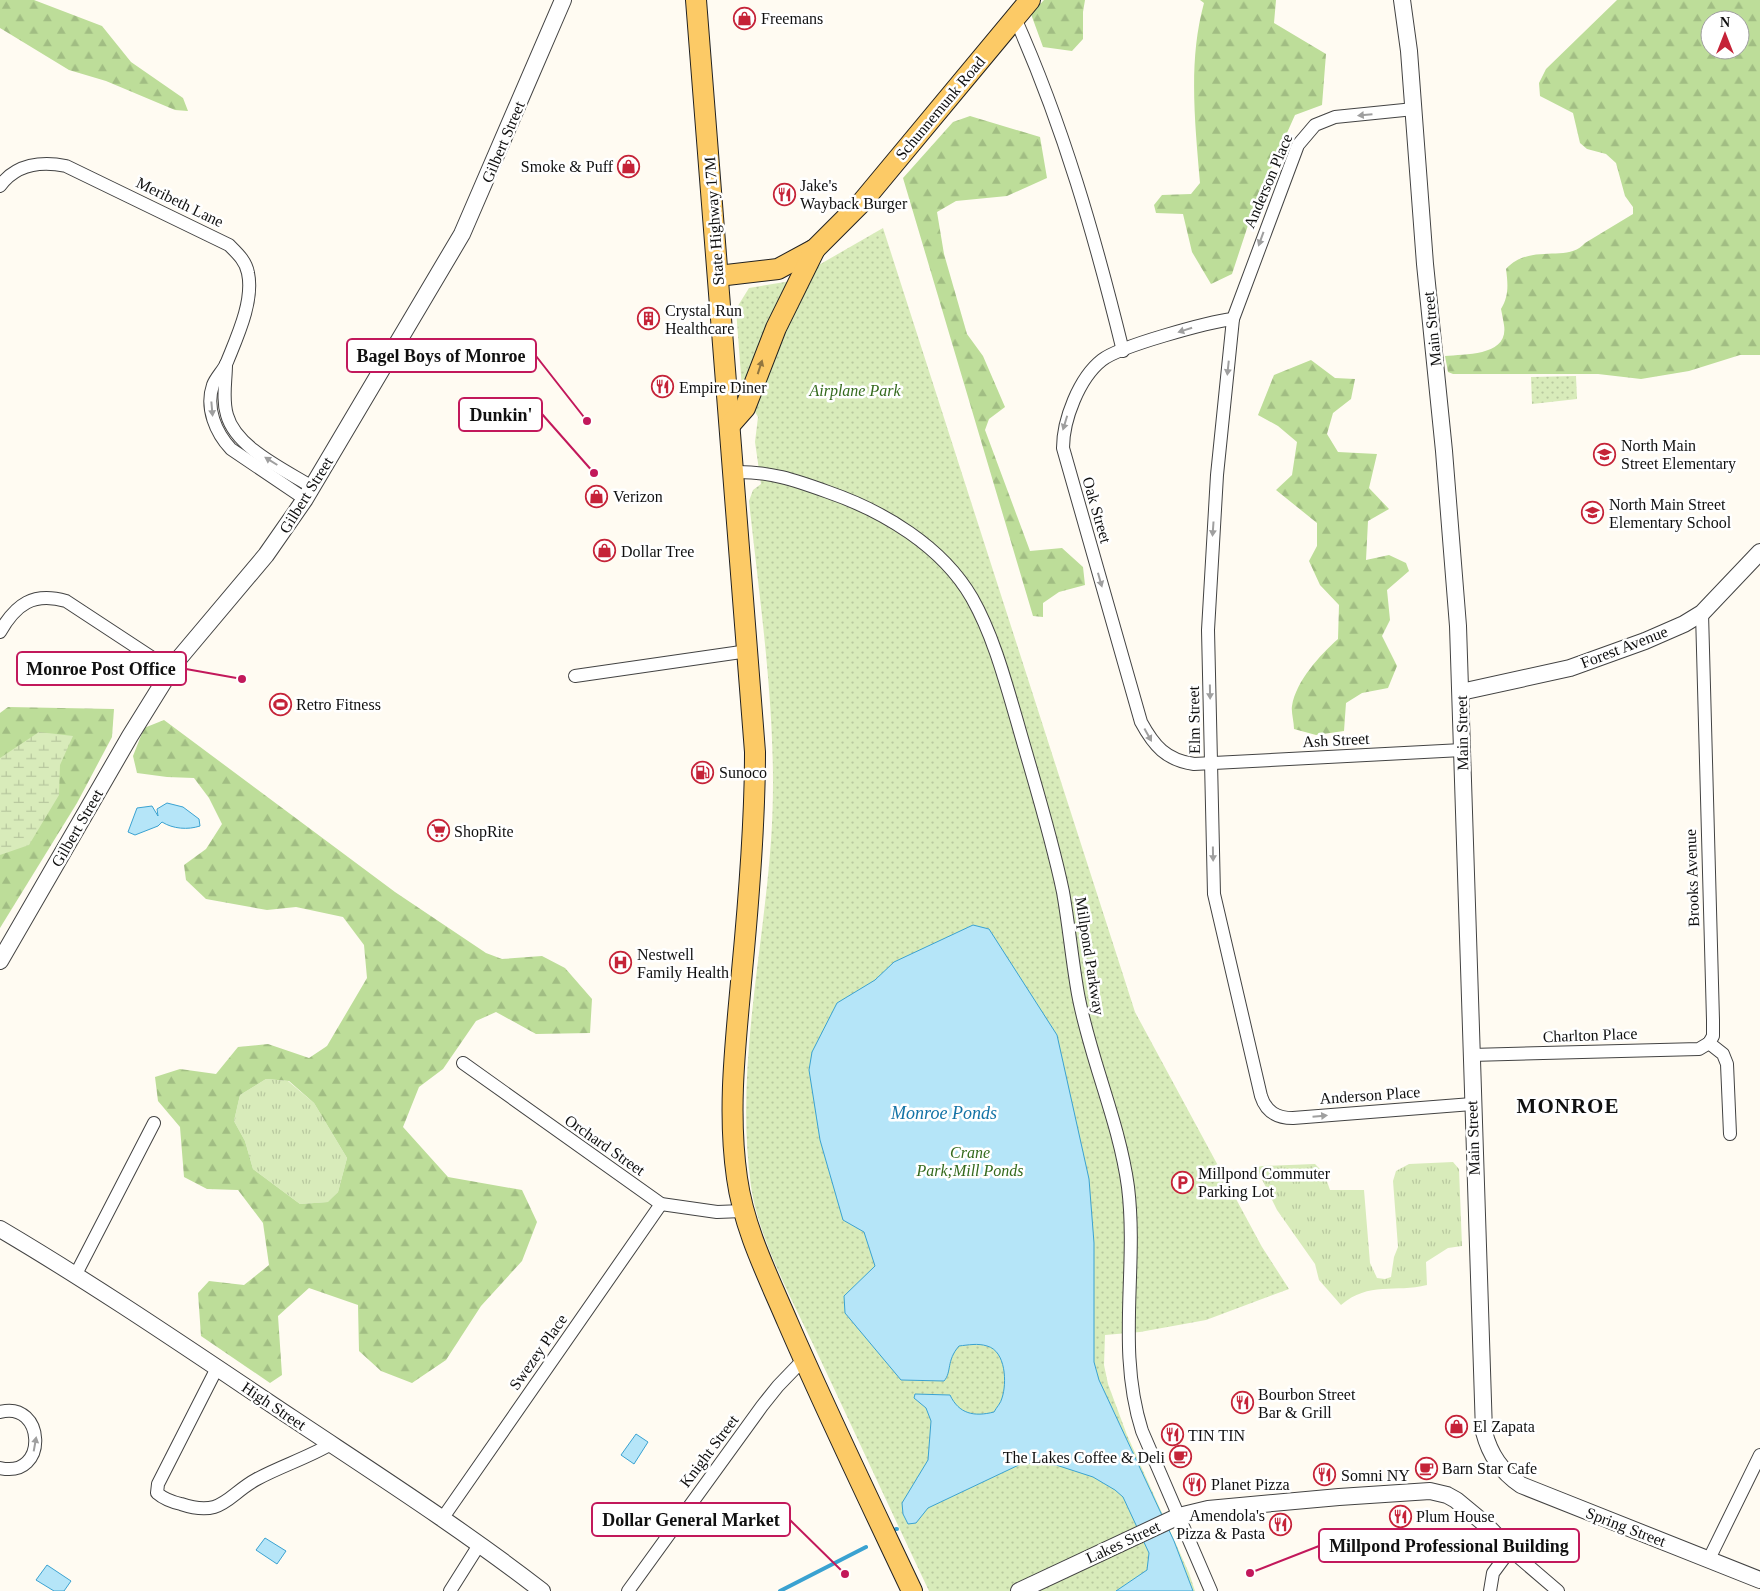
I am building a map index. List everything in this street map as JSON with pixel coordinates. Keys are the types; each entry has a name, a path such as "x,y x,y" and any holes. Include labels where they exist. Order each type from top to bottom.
{"main road":[{"name":"State Highway 17M","path":"696,0 748,651 754,752 755,812 732,1090 733,1141 737,1179 743,1211 752,1240 804,1360 912,1591"},
{"name":"Schunnemunk Road","path":"718,276 778,269 815,249 863,201 1030,0"},
{"path":"730,425 745,408 776,328 815,249"}],"street":[{"name":"Gilbert Street","path":"0,961 130,736 171,670 266,555 309,493 462,234 563,0"},
{"name":"Main Street","path":"1402,0 1409,51 1425,264 1444,451 1461,692 1472,1104 1484,1432 1490,1452 1498,1465"},
{"path":"1015,18 1039,71 1097,244 1123,351"},
{"name":"Anderson Place","path":"1232,319 1281,186 1298,145 1308,131 1324,120 1335,117 1414,109"},
{"name":"Meribeth Lane","path":"0,186 4,180 26,166 47,162 66,166 82,172 229,245 242,258 248,271 250,285 246,308 226,364 213,384 211,396 215,426 221,438 245,461 309,493"},
{"name":"Oak Street","path":"1211,764 1178,762 1153,744 1141,722 1063,448 1063,432 1066,418 1087,376 1102,360 1123,351 1213,322 1232,319"},
{"name":"Elm Street","path":"1232,319 1211,557 1208,630 1216,901 1261,1096 1265,1107 1272,1113"},
{"name":"Millpond Parkway","path":"734,472 762,472 801,482 848,499 894,523 925,545 952,573 971,598 993,646 1052,840 1085,1029 1119,1144 1128,1186 1130,1237 1128,1309 1132,1392 1135,1409 1172,1519 1211,1591"},
{"name":"Forest Avenue","path":"1461,692 1570,668 1645,641 1684,624 1702,613 1760,552"},
{"path":"0,632 9,616 21,606 43,597 54,597 66,601 171,670"},
{"name":"Brooks Avenue","path":"1702,613 1713,1013 1713,1036 1710,1043"},
{"path":"576,676 748,651"},
{"name":"Ash Street","path":"1211,764 1462,750"},
{"path":"1710,1043 1723,1054 1727,1064 1730,1134"},
{"name":"Charlton Place","path":"1471,1055 1699,1048 1710,1043"},
{"name":"Orchard Street","path":"463,1063 661,1204 717,1212 743,1211"},
{"name":"Anderson Place","path":"1272,1113 1287,1118 1472,1104"},
{"path":"76,1274 154,1124"},
{"name":"Swezey Place","path":"442,1519 661,1204"},
{"name":"High Street","path":"0,1228 76,1274 332,1444 479,1545 534,1588"},
{"name":"Knight Street","path":"628,1591 762,1406 778,1386 804,1360"},
{"path":"217,1368 158,1484 158,1492 163,1498 190,1507 213,1508 233,1498 246,1486 259,1478 332,1444"},
{"path":"0,1412 13,1412 22,1415 34,1428 37,1438 32,1457 25,1464 16,1468 0,1468"},
{"path":"1708,1559 1760,1455"},
{"name":"Spring Street","path":"1498,1465 1521,1485 1760,1580"},
{"name":"Lakes Street","path":"1019,1591 1172,1519 1208,1509 1430,1491 1456,1500 1485,1524 1510,1550"},
{"path":"450,1591 479,1545"},
{"path":"1490,1591 1493,1573 1510,1550 1528,1568 1558,1591"}],"green space":[{"path":"0,0 34,0 102,26 131,62 183,98 188,111 175,110 106,81 69,70 0,28"},
{"path":"1044,0 1085,0 1083,39 1072,51 1043,47 1031,14"},
{"path":"1200,0 1276,0 1274,23 1326,54 1322,105 1295,115 1255,204 1232,274 1211,284 1192,252 1183,214 1156,213 1154,205 1162,195 1191,194 1200,183 1196,138 1194,70 1199,25 1204,3"},
{"path":"1617,0 1760,0 1760,355 1740,355 1689,371 1641,379 1598,374 1453,374 1448,372 1445,356 1484,351 1500,343 1504,335 1501,309 1507,290 1506,269 1526,256 1569,252 1577,249 1633,214 1633,207 1625,196 1616,163 1606,154 1587,149 1580,143 1573,113 1540,96 1539,83 1546,69"},
{"path":"970,116 1040,137 1047,178 1007,196 956,201 937,212 944,254 967,334 983,356 1005,407 989,419 985,430 1030,551 1062,548 1083,567 1085,585 1059,592 1043,603 1043,617 1033,616 903,178 953,122"},
{"name":"Crane Park;Mill Ponds","path":"883,228 1135,1012 1262,1247 1289,1289 1206,1320 1140,1332 1105,1335 1104,1365 1108,1384 1127,1435 1189,1573 1195,1591 929,1591 786,1287 768,1246 755,1205 751,1186 747,1143 746,1100 752,1013 771,841 773,756 768,671 749,501 753,490 761,484 755,442 758,417 742,389 736,309 749,288 791,281"},
{"path":"1311,360 1335,378 1355,379 1351,399 1333,413 1327,434 1338,452 1377,454 1369,488 1389,509 1368,521 1366,560 1389,555 1406,563 1409,571 1387,590 1390,620 1382,636 1397,666 1388,688 1362,693 1346,703 1344,731 1316,735 1294,729 1292,706 1298,687 1310,669 1338,639 1339,605 1320,585 1309,561 1317,546 1317,523 1276,490 1292,475 1297,442 1278,426 1258,415 1274,375"},
{"path":"1576,376 1577,399 1532,404 1531,377"},
{"path":"8,707 114,709 112,737 77,803 0,928 0,713"},
{"path":"164,720 395,892 486,953 502,959 542,956 565,968 592,999 590,1033 536,1034 496,1012 476,1021 443,1069 419,1087 403,1127 448,1177 522,1190 537,1222 522,1261 481,1306 446,1360 412,1383 381,1371 359,1351 358,1305 309,1288 278,1316 282,1375 270,1383 201,1336 198,1293 209,1281 244,1285 269,1265 263,1223 238,1190 207,1189 184,1177 180,1127 158,1101 155,1077 180,1069 216,1074 238,1047 268,1044 309,1058 327,1046 367,978 364,945 343,917 296,907 267,910 206,899 186,880 184,865 206,849 222,824 209,798 194,778 137,773 133,756 144,728","holes":["266,1079 289,1081 314,1103 347,1158 338,1192 328,1202 300,1204 253,1169 245,1141 234,1121 240,1095"]},
{"path":"39,732 73,736 60,765 59,795 29,845 0,855 0,758"},
{"path":"266,1079 288,1081 314,1103 347,1158 338,1192 329,1202 300,1204 253,1169 245,1141 234,1121 240,1095"},
{"path":"1453,1162 1459,1169 1462,1246 1448,1248 1426,1262 1427,1285 1372,1290 1351,1298 1341,1305 1319,1280 1315,1264 1277,1210 1258,1171 1258,1167 1262,1166 1315,1164 1324,1173 1330,1190 1364,1190 1370,1263 1377,1278 1385,1279 1391,1277 1394,1257 1398,1247 1393,1181 1396,1171 1409,1164"}],"water":[{"path":"167,803 183,807 199,819 200,826 181,828 162,822 158,826 135,835 128,832 137,808 152,806 158,816 157,809"},
{"name":"Monroe Ponds","path":"973,925 989,929 1057,1035 1089,1179 1094,1243 1094,1362 1099,1380 1174,1541 1193,1591 1116,1591 1147,1570 1149,1553 1123,1497 1093,1477 1056,1465 1023,1463 928,1508 916,1523 908,1524 903,1514 902,1503 928,1460 931,1421 926,1408 914,1398 915,1394 950,1395 958,1406 968,1412 980,1414 994,1412 1001,1402 1004,1392 1004,1368 998,1354 993,1349 987,1346 966,1345 959,1346 955,1351 944,1381 901,1380 845,1313 844,1296 875,1266 864,1232 843,1220 820,1140 809,1070 812,1052 837,1003 875,980 894,962"},
{"path":"636,1434 648,1442 634,1464 621,1455"},
{"path":"265,1538 286,1551 277,1564 256,1550"},
{"path":"47,1565 71,1581 64,1591 54,1591 36,1580"}],"waterway":[{"path":"780,1591 866,1547"}],"place":[{"name":"Freemans","path":"745,18"},
{"name":"Smoke & Puff","path":"629,166"},
{"name":"Jake's Wayback Burger","path":"784,194"},
{"name":"Crystal Run Healthcare","path":"649,319"},
{"name":"Empire Diner","path":"663,387"},
{"name":"Bagel Boys of Monroe","path":"587,421"},
{"name":"North Main Street Elementary","path":"1605,454"},
{"name":"Dunkin'","path":"594,473"},
{"name":"Verizon","path":"597,496"},
{"name":"North Main Street Elementary School","path":"1593,513"},
{"name":"Dollar Tree","path":"605,551"},
{"name":"Monroe Post Office","path":"242,679"},
{"name":"Retro Fitness","path":"280,704"},
{"name":"Sunoco","path":"703,772"},
{"name":"ShopRite","path":"438,831"},
{"name":"Nestwell Family Health","path":"621,963"},
{"name":"Millpond Commuter Parking Lot","path":"1182,1182"},
{"name":"Bourbon Street Bar & Grill","path":"1242,1403"},
{"name":"El Zapata","path":"1457,1426"},
{"name":"TIN TIN","path":"1172,1435"},
{"name":"The Lakes Coffee & Deli","path":"1181,1457"},
{"name":"Barn Star Cafe","path":"1426,1468"},
{"name":"Somni NY","path":"1325,1475"},
{"name":"Planet Pizza","path":"1195,1484"},
{"name":"Plum House","path":"1400,1516"},
{"name":"Amendola's Pizza & Pasta","path":"1281,1524"},
{"name":"Millpond Professional Building","path":"1250,1573"},
{"name":"Dollar General Market","path":"845,1574"}],"district":[{"name":"MONROE","path":"1568,1106"}],"park label":[{"name":"Airplane Park","path":"855,390"}]}
